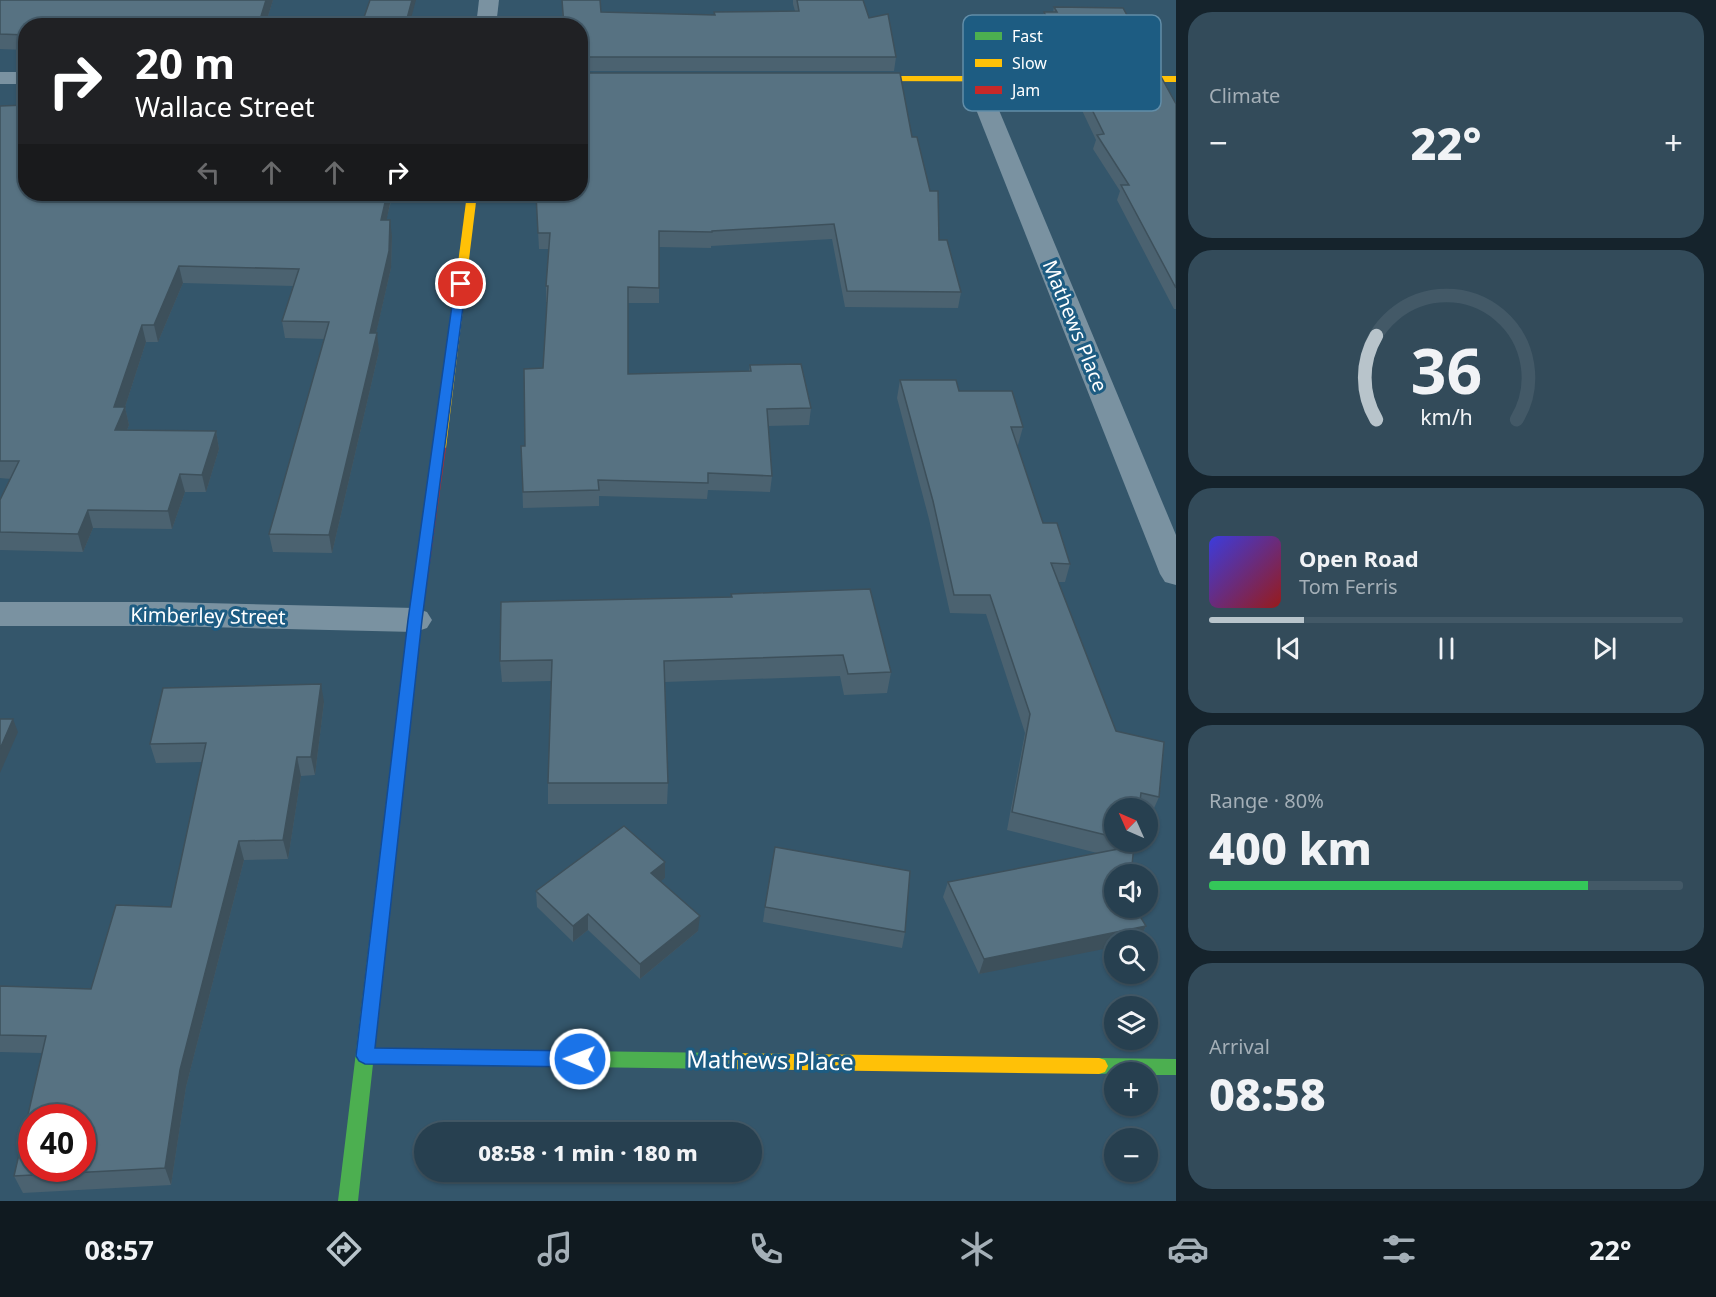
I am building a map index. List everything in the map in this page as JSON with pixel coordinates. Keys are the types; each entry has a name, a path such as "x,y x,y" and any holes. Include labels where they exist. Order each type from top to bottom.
{"street":[{"path":"487,18 489,0"},
{"path":"0,78 18,78"},
{"path":"843,79 963,79"},
{"path":"1161,80 1176,80"},
{"name":"Mathews Place","path":"988,111 1176,574"},
{"path":"348,1201 415,620 452,362 471,201"},
{"name":"Kimberley Street","path":"0,614 165,614 415,620"},
{"name":"Mathews Place","path":"365,1056 1176,1067"}],"building":[{"path":"0,0 266,0 260,18 18,18 18,35 0,34"},
{"path":"370,0 412,0 407,18 364,18"},
{"path":"562,0 600,0 601,12 715,15 714,12 799,11 797,0 863,0 869,18 888,14 896,57 588,57 588,18 563,18"},
{"path":"1054,7 1123,8 1127,15 1045,15 1044,12 1057,12"},
{"path":"588,73 900,73 912,137 917,137 930,191 938,191 939,240 947,240 961,292 847,291 834,224 712,232 659,231 659,288 628,287 628,374 751,371 750,365 801,364 811,408 767,409 772,476 708,473 708,483 598,480 599,490 523,492 521,446 525,446 524,369 543,368 548,286 546,286 550,233 538,233 536,201 588,201"},
{"path":"1161,77 1176,104 1176,288 1121,185 1129,185 1097,135 1104,134 1093,111 1161,111"},
{"path":"18,105 18,201 385,201 381,220 390,220 389,251 370,333 377,333 329,535 269,534 329,322 282,321 299,269 179,266 154,325 142,325 114,407 125,407 115,430 216,431 202,475 180,474 168,511 88,510 78,534 0,532 0,500 19,461 0,461 0,106"},
{"path":"900,380 956,380 959,391 1012,391 1023,427 1011,427 1043,523 1057,523 1070,564 1051,563 1116,731 1164,742 1159,797 1141,793 1140,798 1104,798 1104,835 1012,812 1030,714 990,595 954,595 933,501"},
{"path":"870,589 891,672 848,674 843,655 664,661 668,783 548,783 552,660 500,661 501,602 732,597 731,594"},
{"path":"321,684 311,757 297,757 283,840 239,841 180,1070 165,1168 96,1172 96,1104 30,1104 46,1036 0,1035 0,986 91,989 116,905 171,907 206,743 150,744 163,688"},
{"path":"0,719 13,719 0,749"},
{"path":"624,826 665,862 651,873 700,916 640,964 588,914 573,926 536,891"},
{"path":"775,847 910,871 905,932 765,907"},
{"path":"1104,852 1133,852 1132,864 1104,864 1104,918 1141,918 1146,926 1126,930 1104,930 1104,935 984,959 948,882"},
{"path":"18,1158 18,1176 14,1176"}],"traffic: fast":[{"path":"348,1201 400,746"},
{"path":"365,1056 723,1061"},
{"path":"1099,1066 1176,1067"}],"traffic: slow":[{"path":"857,79 963,79"},
{"path":"1161,79 1176,79"},
{"path":"440,448 471,201"},
{"path":"723,1061 1099,1066"}],"traffic: jam":[{"path":"400,746 415,620 440,448"}],"route":[{"path":"461,284 415,620 365,1056 580,1059"}]}
